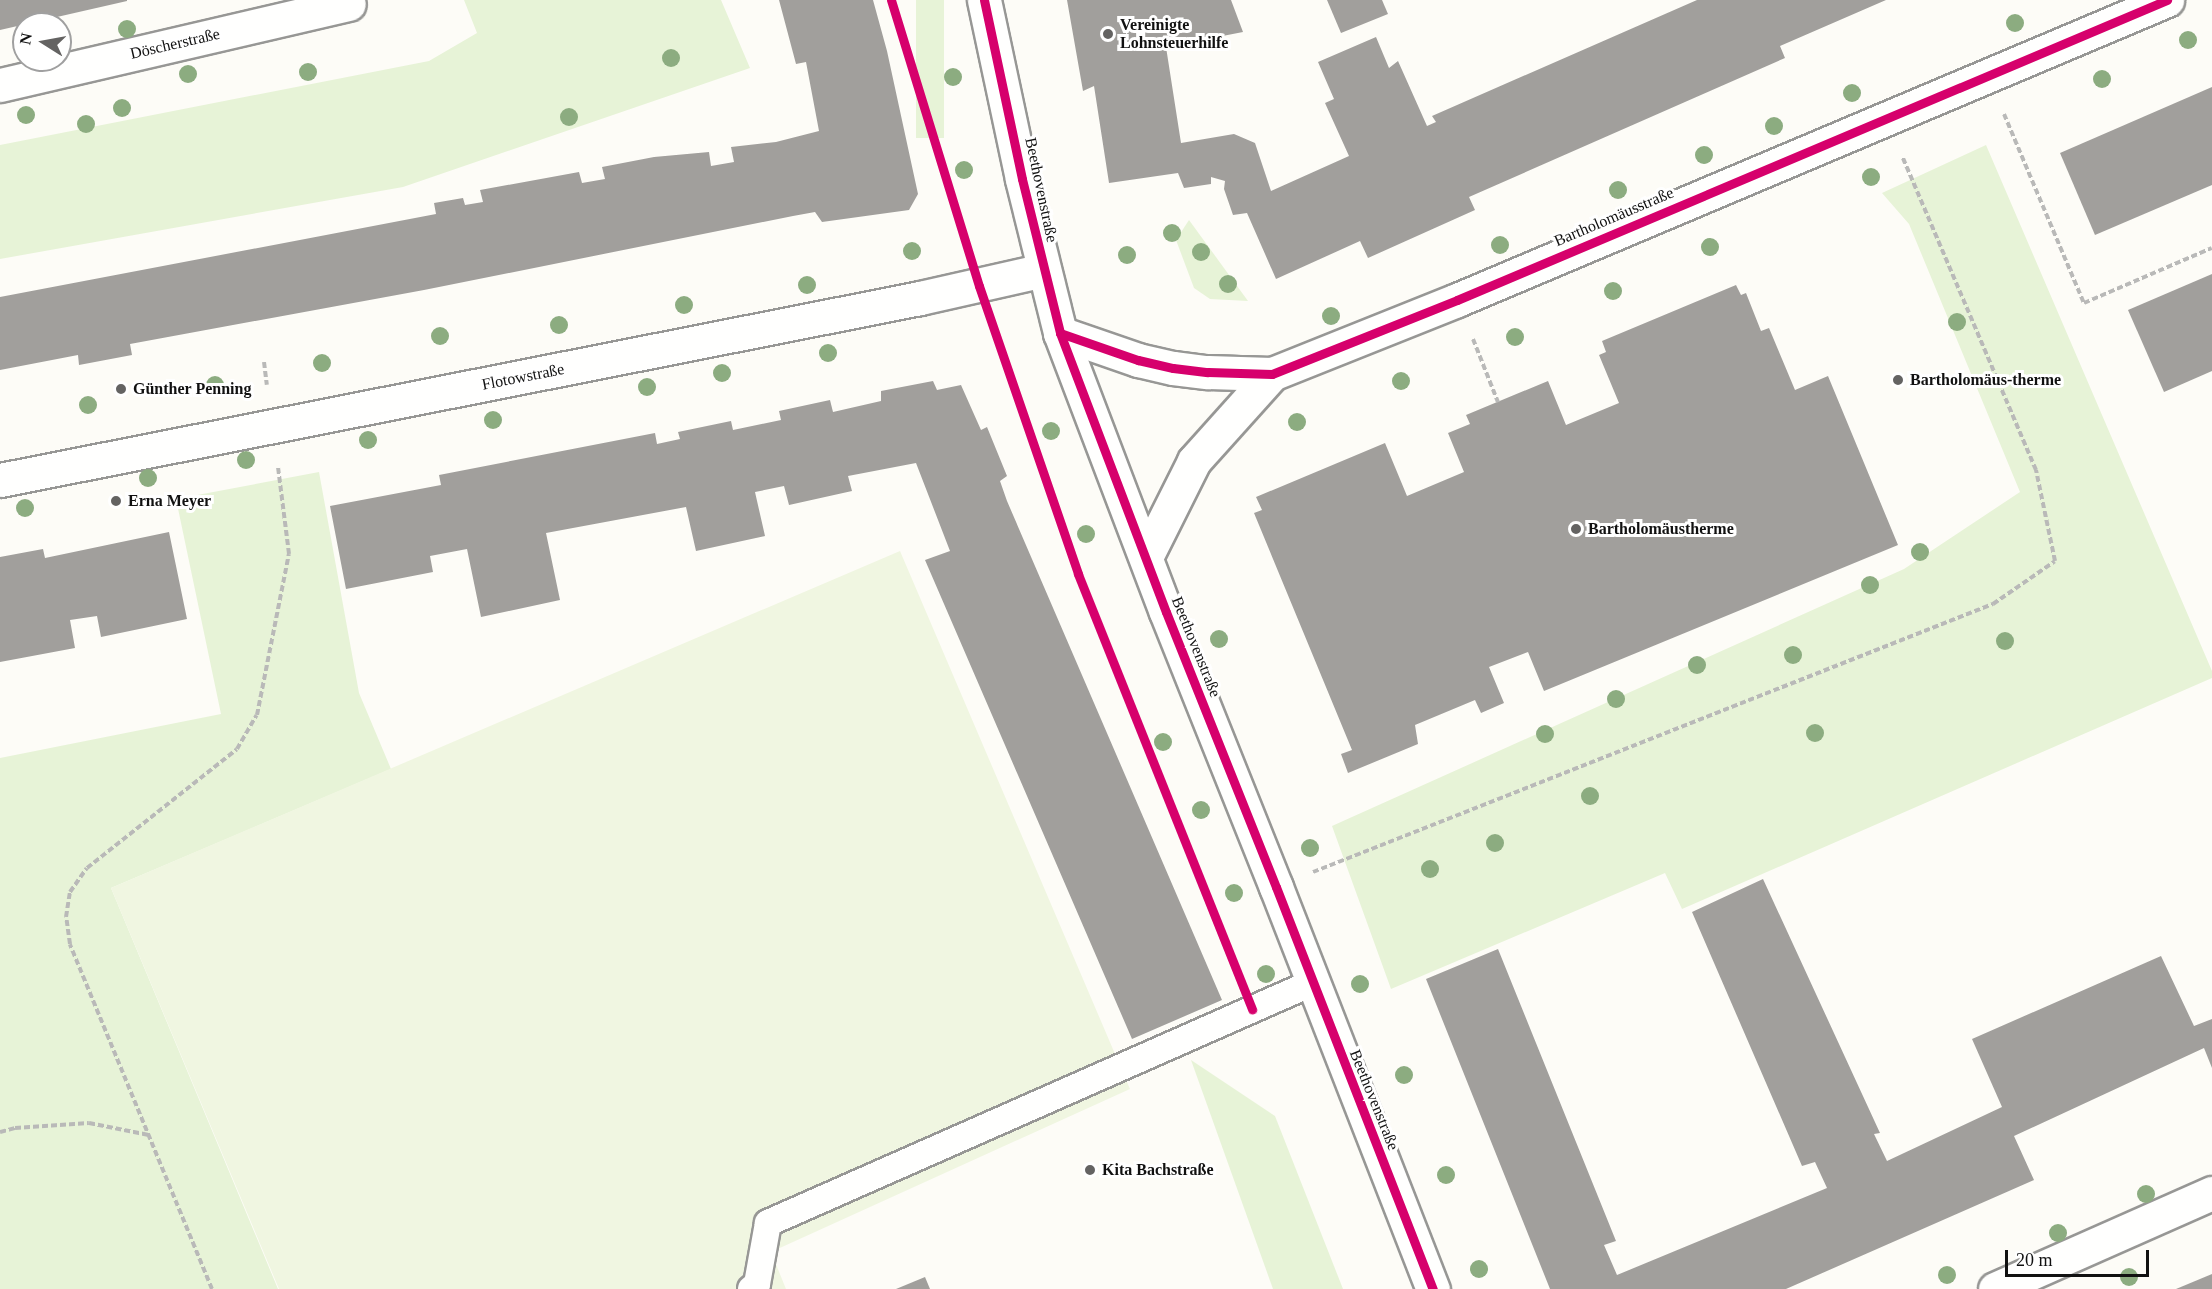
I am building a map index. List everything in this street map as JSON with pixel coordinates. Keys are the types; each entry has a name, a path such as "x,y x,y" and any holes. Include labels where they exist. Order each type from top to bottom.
{"street":[{"name":"Beethovenstraße","path":"984,0 1060,333 1433,1289"},
{"name":"Bartholomäusstraße","path":"1060,333 1138,360 1173,368 1208,372 1272,374 1457,300 2167,0"},
{"name":"Döscherstraße","path":"0,85 349,4"},
{"name":"Flotowstraße","path":"0,480 944,293 1044,270"},
{"name":"Bartholomäusstraße","path":"1146,557 1194,461 1272,374"},
{"path":"1995,1289 2212,1193"}],"lane":[{"path":"752,1289 757,1284 768,1223 1312,983"}],"path":[{"path":"1987,76 2084,303 2212,248"},
{"path":"1276,887 1993,604 2055,561 2036,470 1886,118"},
{"path":"212,1289 70,944 66,917 70,892 87,868 237,749 257,715 289,554 264,362"},
{"path":"1489,379 1498,402"},
{"path":"0,1132 15,1128 89,1123 150,1136"}],"green space":[{"path":"464,0 721,0 750,68 403,187 0,259 0,145 429,61 477,33"},
{"path":"916,0 944,0 944,138 916,138"},
{"path":"1986,145 2212,671 2212,678 1682,909 1665,873 1391,989 1332,826 1904,569 2020,492 1909,224 1882,193"},
{"path":"1189,220 1248,301 1210,299 1194,288 1176,240"},
{"path":"319,472 359,693 391,769 111,888 278,1289 0,1289 0,758 221,714 176,499"},
{"path":"900,551 1130,1089 771,1252 786,1289 279,1289 111,888"},
{"path":"1191,1060 1275,1116 1343,1289 1273,1289"}],"building":[{"path":"0,0 127,0 72,14 12,12 12,27 0,30"},
{"path":"779,0 873,0 887,51 918,194 909,210 822,222 815,212 424,290 130,344 132,355 79,365 78,355 0,370 0,297 436,214 434,203 463,198 465,205 483,202 480,190 579,172 582,183 605,179 602,167 654,157 709,152 711,166 734,162 731,147 776,142 819,131 806,62 796,64"},
{"path":"1067,0 1231,0 1243,32 1166,47 1181,143 1234,134 1255,143 1271,191 1349,156 1325,103 1334,99 1318,62 1376,37 1389,68 1398,61 1427,126 1436,122 1432,116 1697,0 1886,0 1780,46 1785,58 1469,197 1475,210 1368,258 1360,241 1276,279 1247,213 1233,215 1224,189 1225,181 1211,177 1211,184 1184,188 1178,173 1109,183 1094,86 1083,91"},
{"path":"1327,0 1382,0 1388,14 1341,33"},
{"path":"2212,87 2212,185 2095,235 2060,153"},
{"path":"2212,274 2212,371 2164,392 2128,310"},
{"name":"Bartholomäustherme","path":"1736,285 1741,295 1746,293 1761,331 1769,328 1795,390 1828,376 1898,545 1544,691 1528,652 1489,667 1504,703 1481,713 1475,700 1415,725 1418,744 1348,773 1341,754 1352,750 1254,513 1262,510 1256,497 1385,443 1407,496 1464,472 1448,433 1470,424 1466,415 1548,381 1566,425 1619,403 1599,355 1606,352 1602,341"},
{"path":"933,381 937,390 961,385 981,430 987,427 1007,476 1000,481 1007,501 1222,1000 1132,1039 925,560 950,551 916,463 848,476 852,491 789,505 784,486 755,492 765,536 696,551 686,507 546,533 560,600 481,617 467,549 430,556 433,572 346,589 330,506 441,485 439,475 655,433 657,444 680,439 678,432 731,421 733,430 781,420 779,411 830,400 833,412 881,401 881,391"},
{"path":"169,532 187,619 101,637 97,616 70,620 75,648 0,662 0,557 43,549 45,558"},
{"path":"1763,879 1880,1133 1874,1134 1887,1161 2002,1107 1972,1039 2161,956 2194,1026 2212,1019 2212,1068 2204,1048 2014,1136 2034,1180 1786,1289 1550,1289 1426,979 1498,949 1616,1241 1604,1245 1617,1275 1827,1188 1815,1162 1802,1166 1692,912"},
{"path":"2212,1274 2212,1289 2176,1289"},
{"path":"925,1277 930,1289 896,1289"}],"cycle path":[{"path":"891,0 979,286 1078,574 1252,1009"},
{"path":"984,0 1022,179 1060,333 1166,612 1433,1289"},
{"path":"1060,333 1138,360 1173,368 1208,372 1272,374 1457,300 2167,0"}],"place":[{"name":"Vereinigte Lohnsteuerhilfe","path":"1108,34"},
{"name":"Bartholomäus-therme","path":"1898,380"},
{"name":"Günther Penning","path":"121,389"},
{"name":"Erna Meyer","path":"116,501"},
{"name":"Bartholomäustherme","path":"1576,529"},
{"name":"Kita Bachstraße","path":"1090,1170"}]}
